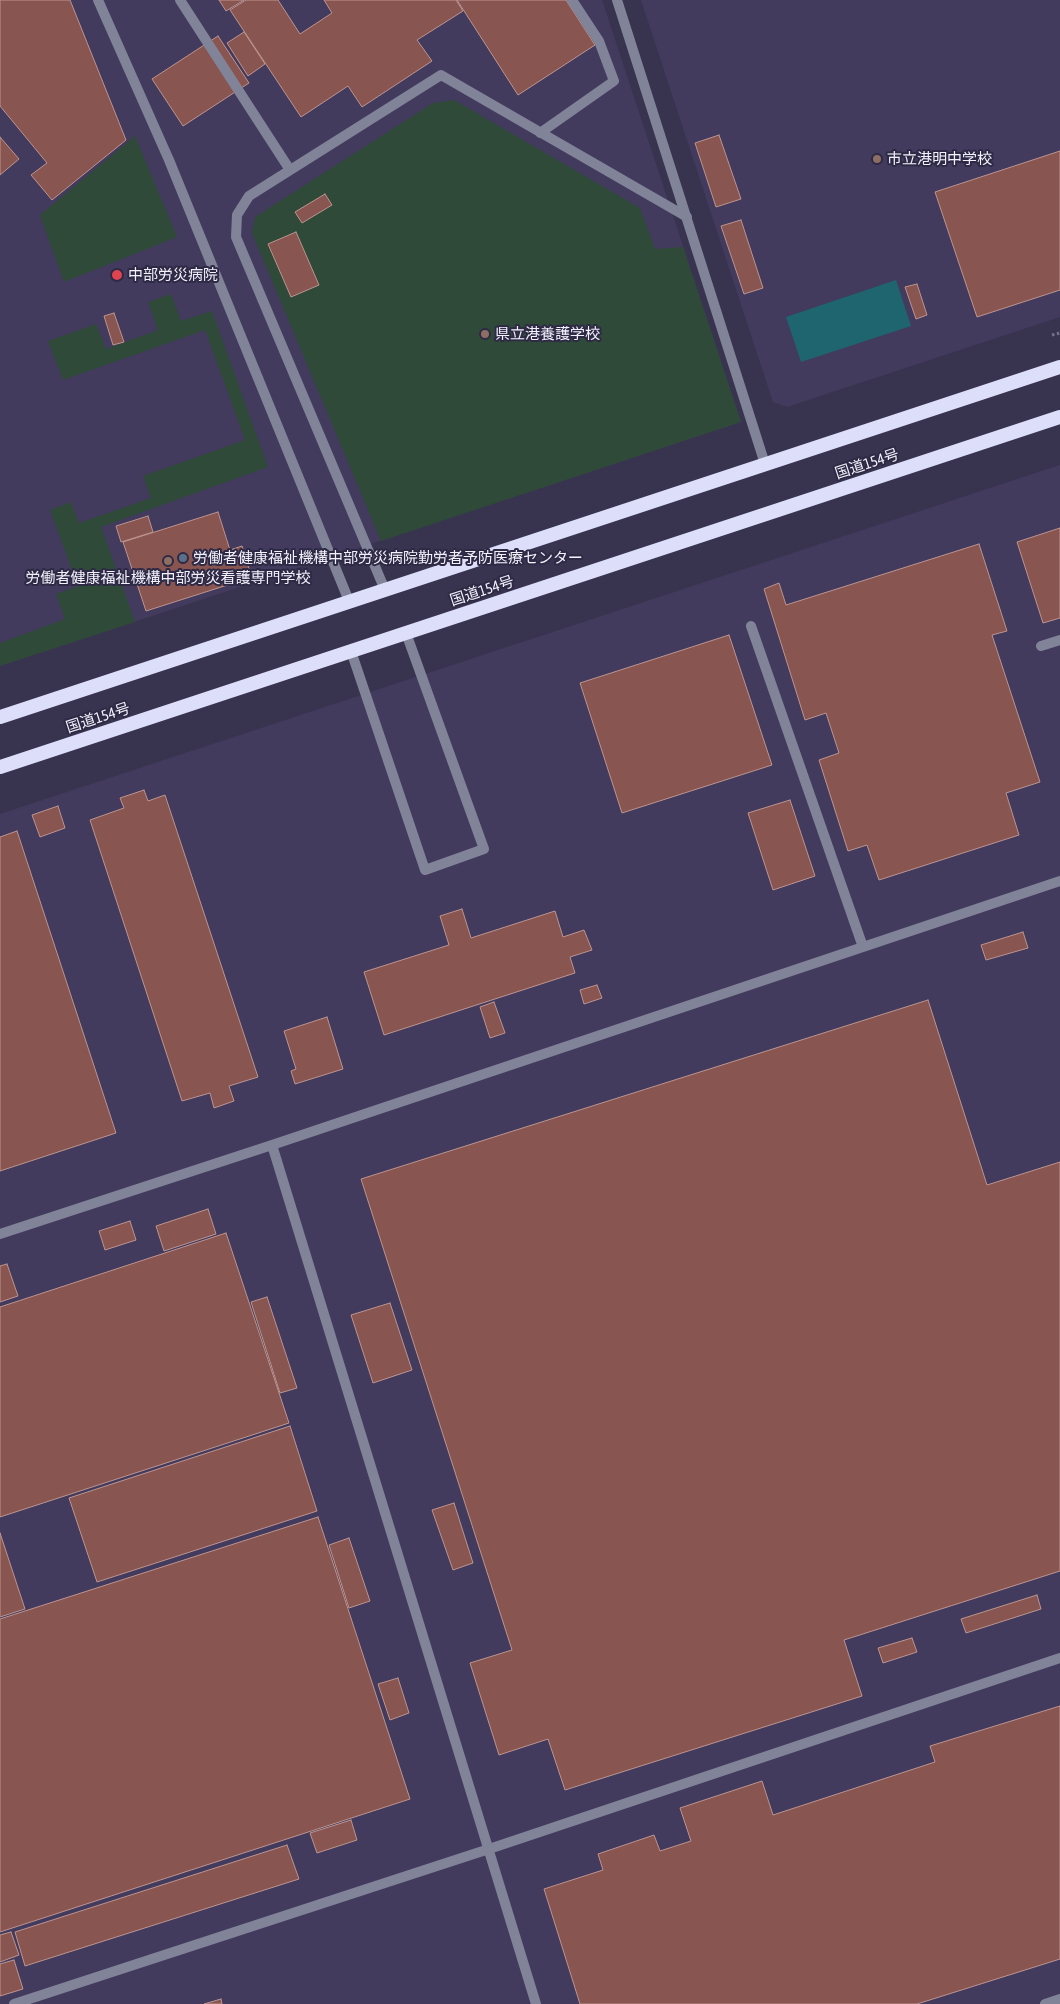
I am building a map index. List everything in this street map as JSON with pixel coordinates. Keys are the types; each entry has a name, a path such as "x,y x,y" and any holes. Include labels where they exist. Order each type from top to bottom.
{"highway":[{"path":"0,717 1060,367"},
{"name":"国道154号","path":"0,767 1060,417"}],"street":[{"path":"98,0 169,160 349,601"},
{"path":"180,0 290,170"},
{"path":"540,133 614,81 599,41 572,0"},
{"path":"617,0 765,464"},
{"path":"385,590 236,237 237,215 249,196 441,76 687,217"},
{"path":"751,626 863,947"},
{"path":"351,651 425,870 484,849 406,633"},
{"path":"1041,646 1060,640"},
{"path":"0,1234 272,1145 1060,881"},
{"path":"272,1145 536,2004"},
{"path":"14,2004 489,1849 1060,1658"},
{"path":"1045,2004 1060,1999"}],"path":[{"path":"1052,336 1060,333"}],"shaded area":[{"name":"県立港養護学校","path":"0,0 602,0 741,422 0,666"},
{"name":"市立港明中学校","path":"641,0 1060,0 1060,317 787,407 773,402"},
{"path":"454,100 640,208 655,249 683,247 741,422 381,541 252,233 255,217 433,103"},
{"path":"135,136 177,237 64,282 40,215"},
{"path":"896,280 911,326 801,362 786,317"},
{"path":"171,294 181,321 212,311 268,467 101,527 135,622 0,666 0,643 65,619 56,594 78,586 50,510 71,502 79,523 151,498 143,476 245,440 205,330 63,380 48,341 96,324 106,349 158,330 148,302"},
{"path":"1060,465 1060,2004 0,2004 0,814"}],"building":[{"path":"0,0 70,0 126,140 52,200 31,175 47,163 0,106"},
{"path":"219,0 244,0 226,11"},
{"path":"246,0 278,0 300,34 332,13 324,0 456,0 463,11 417,40 432,61 362,107 348,86 301,117 230,10"},
{"path":"457,0 566,0 595,45 518,95"},
{"path":"244,32 265,64 248,76 227,43"},
{"path":"218,36 249,83 183,126 152,79"},
{"path":"719,135 741,199 716,207 695,143"},
{"path":"0,137 19,159 0,175"},
{"path":"1060,151 1060,290 977,317 935,192"},
{"path":"325,194 332,205 302,223 295,212"},
{"path":"741,220 763,288 744,294 721,226"},
{"path":"296,232 319,285 291,297 268,244"},
{"path":"917,284 927,315 916,319 905,287"},
{"path":"114,313 124,342 113,345 104,316"},
{"path":"218,512 230,550 242,546 250,572 239,575 240,581 146,611 123,542"},
{"path":"148,516 153,532 121,542 116,526"},
{"path":"1060,528 1060,618 1043,623 1017,542"},
{"path":"979,544 1007,631 992,635 1040,782 1006,793 1019,835 879,880 867,845 848,851 819,760 839,753 826,713 805,720 764,589 779,583 786,605"},
{"path":"729,635 772,765 622,813 580,683"},
{"path":"144,790 148,801 165,795 258,1077 229,1086 234,1101 214,1108 210,1093 182,1101 90,820 124,808 120,798"},
{"path":"790,800 815,876 773,890 748,813"},
{"path":"58,806 65,828 40,837 32,815"},
{"path":"17,831 116,1133 0,1171 0,837"},
{"path":"462,909 471,938 555,911 563,937 584,930 592,950 570,957 575,973 384,1035 364,972 449,945 440,916"},
{"path":"1023,932 1028,948 986,960 981,945"},
{"path":"597,985 602,998 584,1004 580,990"},
{"path":"928,1000 987,1185 1060,1162 1060,1571 844,1640 862,1696 565,1790 548,1739 499,1755 470,1663 512,1650 361,1179"},
{"path":"494,1002 505,1033 490,1038 480,1007"},
{"path":"327,1017 343,1069 295,1084 291,1071 296,1069 284,1031"},
{"path":"208,1209 216,1234 164,1251 156,1226"},
{"path":"130,1221 136,1240 105,1250 99,1231"},
{"path":"226,1233 289,1423 0,1517 0,1307"},
{"path":"7,1264 18,1296 0,1302 0,1266"},
{"path":"267,1297 297,1388 280,1393 251,1302"},
{"path":"390,1303 412,1370 373,1383 351,1315"},
{"path":"290,1426 317,1511 97,1582 69,1498"},
{"path":"454,1503 473,1563 453,1570 432,1510"},
{"path":"318,1517 410,1799 0,1932 0,1619"},
{"path":"0,1533 25,1609 0,1617"},
{"path":"349,1538 370,1601 349,1608 329,1545"},
{"path":"1037,1595 1041,1609 966,1633 961,1619"},
{"path":"912,1638 917,1652 883,1663 878,1648"},
{"path":"398,1678 409,1713 390,1720 378,1684"},
{"path":"1060,1706 1060,1959 917,2004 580,2004 544,1889 603,1870 598,1854 654,1835 660,1851 691,1841 680,1808 762,1781 773,1815 935,1762 930,1746"},
{"path":"351,1820 357,1840 317,1853 310,1833"},
{"path":"287,1845 299,1879 25,1966 15,1932"},
{"path":"11,1932 19,1955 0,1962 0,1935"},
{"path":"14,1960 23,1989 0,1996 0,1964"},
{"path":"221,1999 222,2004 204,2004"}],"place":[{"name":"市立港明中学校","path":"877,159"},
{"name":"中部労災病院","path":"117,275"},
{"name":"県立港養護学校","path":"485,334"},
{"name":"労働者健康福祉機構中部労災病院勤労者予防医療センター","path":"183,558"},
{"name":"労働者健康福祉機構中部労災看護専門学校","path":"168,561"}]}
